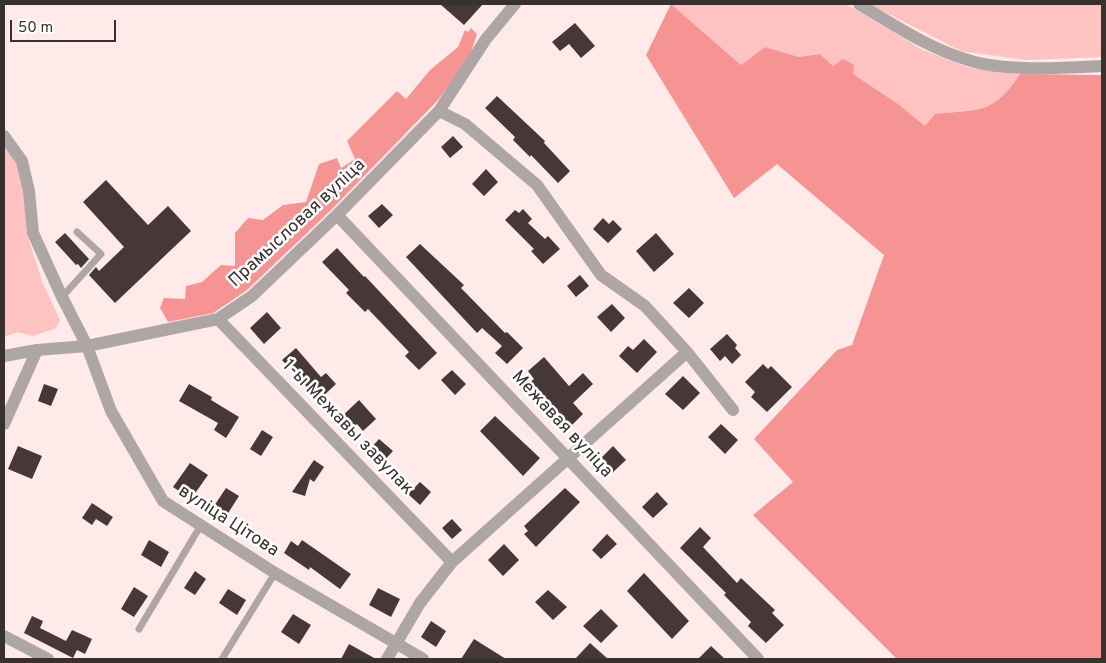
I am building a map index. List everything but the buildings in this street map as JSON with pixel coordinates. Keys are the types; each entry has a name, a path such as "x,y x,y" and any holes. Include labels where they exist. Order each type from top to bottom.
{"street":[{"name":"Прамысловая вуліца","path":"4,356 37,350 87,346 218,319 252,296 337,215 440,111 486,39 515,4"},
{"path":"859,4 926,44 969,61 1022,68 1102,66"},
{"path":"440,111 465,124 537,185 601,275 645,306 687,352 733,410"},
{"name":"вуліца Цітова","path":"4,136 22,161 29,191 33,233 87,346 111,411 163,501 275,573 397,642 423,659"},
{"name":"Межавая вуліца","path":"337,215 758,659"},
{"name":"1-ы Межавы завулак","path":"218,319 452,562"},
{"path":"4,424 37,350"},
{"path":"387,659 420,603 452,562 567,457 687,352"},
{"path":"4,636 48,659"}],"lane":[{"path":"62,297 101,254 77,232"},
{"path":"139,629 201,526"},
{"path":"222,659 275,573"}],"shaded area":[{"path":"671,4 846,4 923,50 967,67 1020,74 1002,97 984,108 935,114 925,126 898,104 853,74 833,66 820,54 799,57 765,47 741,65"},
{"path":"671,4 741,65 765,47 799,57 820,54 833,66 843,59 854,65 853,74 898,104 925,126 935,114 984,108 1002,97 1020,74 1102,75 1102,659 897,659 753,515 793,482 754,439 837,350 852,345 884,255 777,164 734,198 646,55"},
{"path":"869,4 1102,4 1102,57 1026,60 961,51"},
{"path":"471,28 477,34 468,60 438,100 332,209 247,290 213,313 168,322 160,308 164,298 185,299 186,286 202,282 221,265 235,266 235,233 248,218 263,220 283,205 306,202 319,164 337,158 341,168 355,159 347,141 397,91 406,99 430,70 458,47 465,30 468,32"},
{"path":"4,141 18,161 25,191 27,234 43,284 60,320 56,328 33,336 18,332 4,337"}]}
